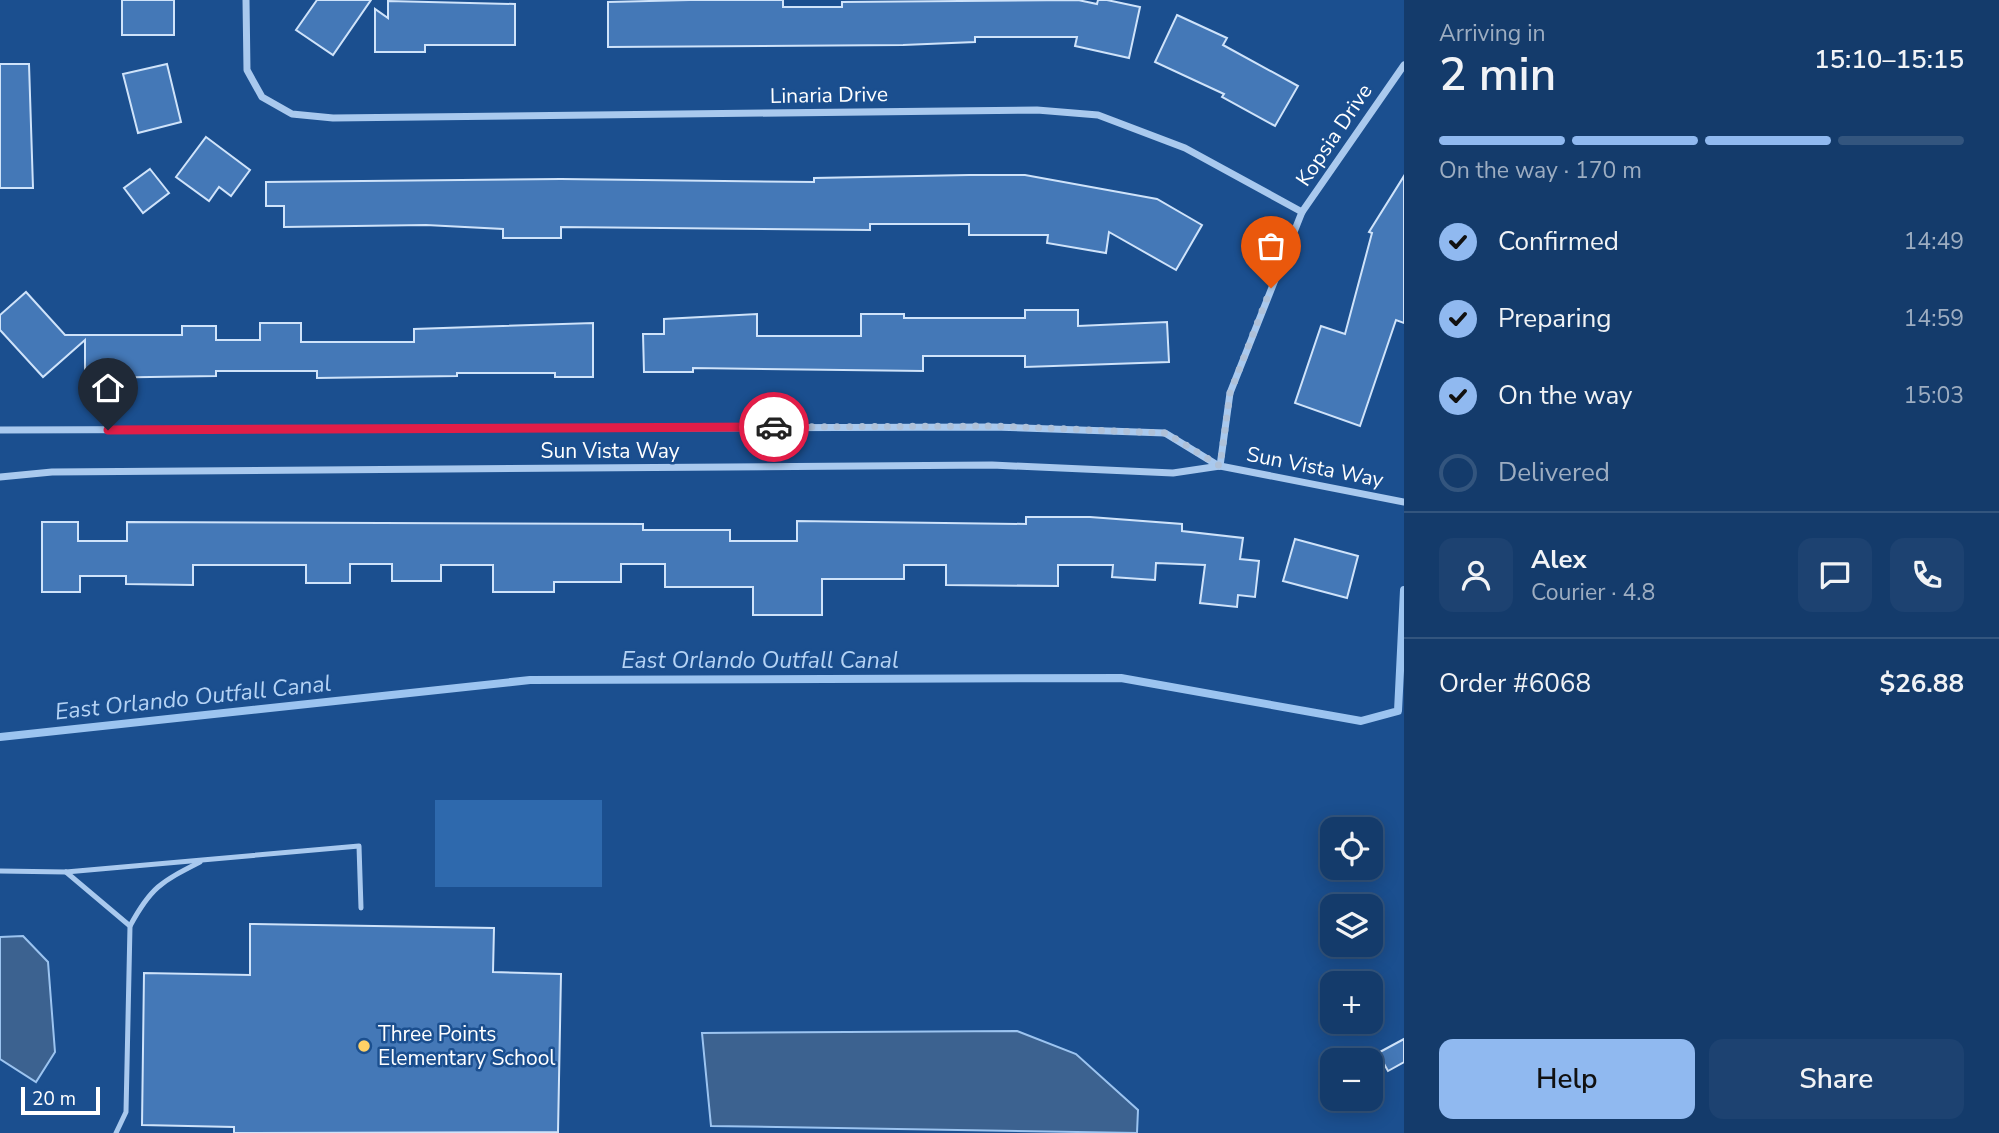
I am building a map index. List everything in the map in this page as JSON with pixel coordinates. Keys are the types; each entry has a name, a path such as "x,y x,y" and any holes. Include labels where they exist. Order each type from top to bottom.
{"street":[{"name":"Linaria Drive","path":"246,0 247,70 262,97 292,114 333,118 1037,110 1098,115 1185,148 1302,212"},
{"name":"Kopsia Drive","path":"1220,466 1230,393 1302,212 1404,65"},
{"name":"Sun Vista Way","path":"0,430 993,426 1166,433 1220,466"},
{"name":"Sun Vista Way","path":"0,477 66,472 992,465 1173,473 1220,466 1404,502"}],"lane":[{"path":"0,871 66,872 359,846 361,908"},
{"path":"116,1133 126,1112 130,926 144,902 160,883 204,860"},
{"path":"66,872 130,926"}],"shaded area":[{"path":"435,800 602,800 602,887 435,887"},
{"path":"23,936 48,962 55,1052 36,1082 0,1059 0,937"},
{"path":"1017,1031 1076,1054 1138,1110 1137,1133 711,1126 702,1033"}],"building":[{"path":"122,0 174,0 174,35 122,35"},
{"path":"317,0 371,0 333,55 296,30"},
{"path":"783,0 783,7 842,7 842,2 1078,0 1097,4 1098,0 1107,0 1140,7 1129,58 1075,46 1077,37 975,37 975,42 903,45 608,47 608,2"},
{"path":"388,1 515,4 515,45 425,45 425,52 375,52 375,9 388,18"},
{"path":"1177,15 1227,38 1223,45 1298,86 1275,126 1222,97 1224,94 1155,62"},
{"path":"0,64 29,64 33,188 0,188"},
{"path":"167,64 181,122 138,133 123,74"},
{"path":"206,137 250,170 231,196 219,187 209,201 176,177"},
{"path":"150,169 169,193 143,213 124,188"},
{"path":"1025,175 1157,199 1202,225 1176,270 1109,232 1106,253 1047,243 1048,235 969,235 969,224 870,224 870,230 561,227 561,238 503,238 503,229 426,225 284,227 284,206 266,206 266,182 561,179 814,182 814,178"},
{"path":"1404,176 1404,323 1396,320 1360,426 1295,403 1321,326 1345,334 1372,233 1369,232"},
{"path":"26,292 65,335 182,335 182,326 216,326 216,340 260,340 260,323 301,323 301,342 414,342 414,329 593,323 593,377 555,377 555,373 457,373 457,376 317,378 317,371 216,371 216,376 85,378 85,340 43,377 0,330 0,315"},
{"path":"1025,310 1078,310 1078,326 1167,322 1169,362 1025,367 1025,356 923,356 923,371 693,368 693,372 644,372 643,334 664,334 664,319 757,314 757,336 861,336 861,314 904,314 904,318 1025,318"},
{"path":"1026,517 1090,517 1182,524 1182,531 1243,538 1240,559 1259,561 1255,597 1238,595 1237,607 1200,603 1205,565 1156,563 1155,580 1112,577 1113,565 1058,565 1058,586 946,585 946,565 904,565 904,579 822,579 822,615 753,615 753,587 665,587 665,564 621,564 621,582 554,582 554,592 493,592 493,565 441,565 441,581 392,581 392,564 350,564 350,583 306,583 306,565 193,565 193,585 126,584 126,576 80,576 80,592 42,592 42,522 78,522 78,541 127,541 127,522 643,524 643,530 730,530 730,541 797,541 797,521 1026,524"},
{"path":"1295,539 1358,556 1347,598 1283,581"},
{"path":"250,924 494,928 493,972 561,974 558,1132 234,1133 234,1127 142,1125 144,973 250,975"},
{"path":"1404,1039 1404,1062 1388,1071 1383,1062 1383,1050"}],"waterway":[{"name":"East Orlando Outfall Canal","path":"0,737 530,680 1121,678 1361,721 1398,711 1404,590"}],"way so far":[{"path":"774,427 993,426 1166,433 1220,466 1230,393 1271,288"}],"place":[{"name":"Three Points Elementary School","path":"364,1046"}],"route":[{"path":"108,430 774,427"}]}
